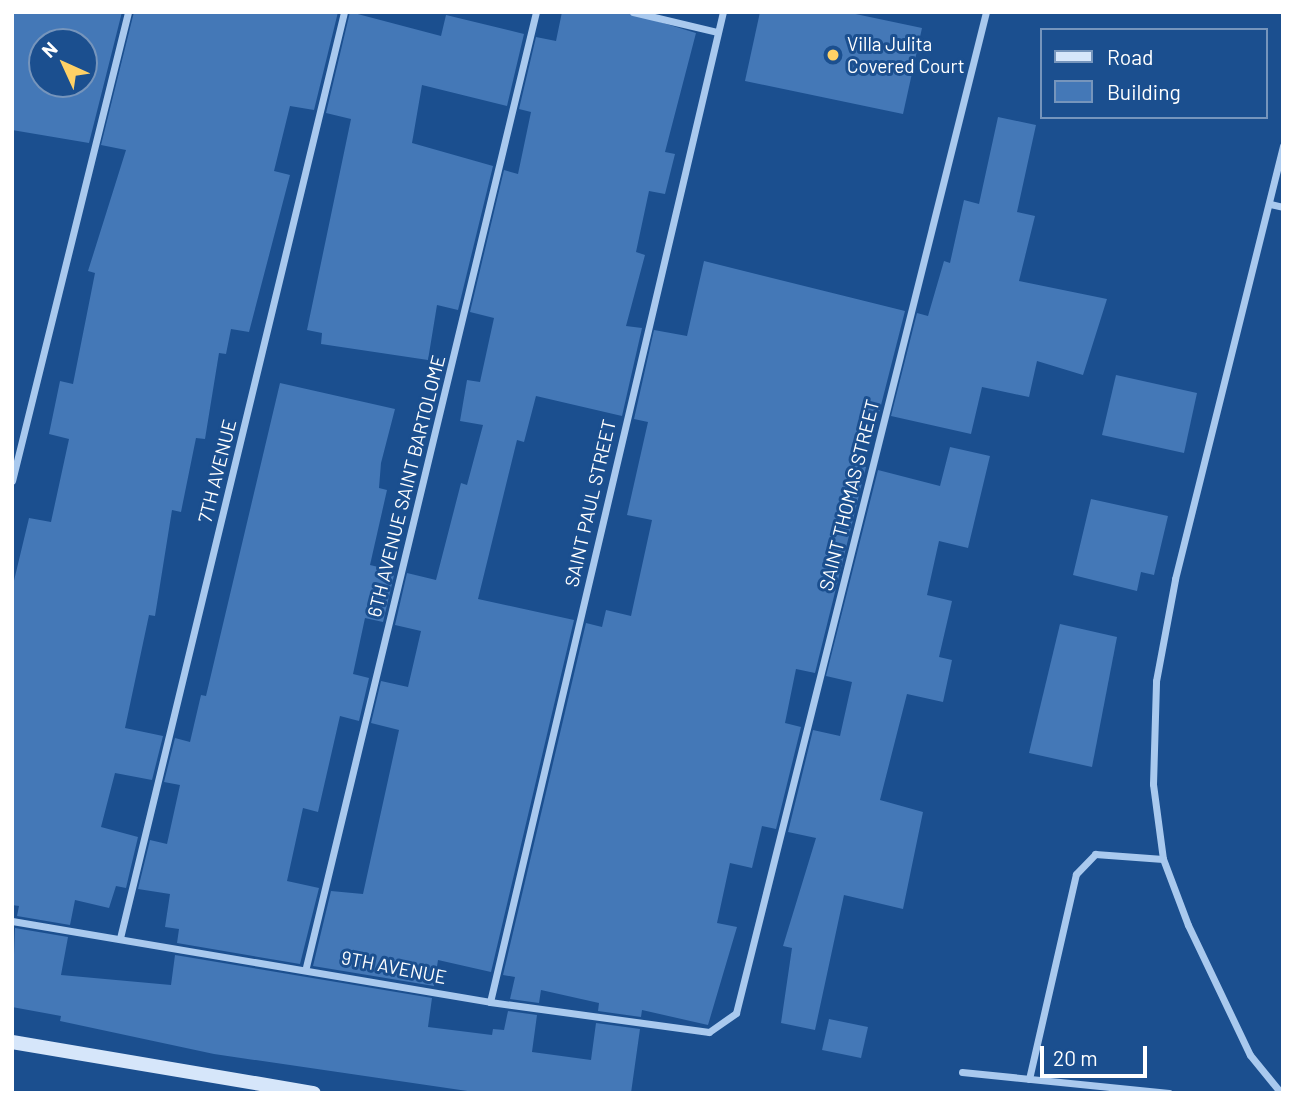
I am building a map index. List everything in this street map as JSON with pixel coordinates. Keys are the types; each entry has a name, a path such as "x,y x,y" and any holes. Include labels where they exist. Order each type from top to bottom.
{"street":[{"path":"12,481 128,12"},
{"name":"7TH AVENUE","path":"120,938 344,12"},
{"name":"6TH AVENUE SAINT BARTOLOME","path":"306,967 536,12"},
{"path":"633,12 717,32"},
{"name":"SAINT PAUL STREET","path":"490,1002 723,12"},
{"name":"SAINT THOMAS STREET","path":"743,985 986,12"},
{"path":"1281,1093 1250,1055 1163,859 1153,784 1156,681 1175,579 1283,145"},
{"path":"1270,204 1283,206"},
{"path":"1029,1079 1076,874 1095,854 1163,859"},
{"name":"9TH AVENUE","path":"12,921 306,967 490,1002 709,1032 736,1013 743,985"},
{"path":"12,1042 314,1093"},
{"path":"962,1072 1169,1093"}],"building":[{"path":"12,12 122,12 89,143 12,130"},
{"path":"134,12 338,12 314,110 290,106 274,171 290,175 249,332 231,329 226,354 219,353 205,439 196,438 181,512 172,510 155,616 149,615 125,728 163,736 152,780 115,773 101,827 138,837 126,888 116,886 109,908 75,900 70,925 17,916 19,906 12,905 12,589 29,518 51,522 69,439 49,434 60,381 73,384 95,273 88,271 126,150 101,145"},
{"path":"350,12 441,36 446,15 524,34 507,106 422,85 412,143 493,166 458,310 437,305 428,360 321,344 322,333 307,330 351,119 326,113"},
{"path":"562,12 627,12 696,33 665,152 675,154 665,194 649,191 636,252 645,255 626,326 642,328 622,416 536,396 524,442 517,440 478,599 574,620 491,972 438,960 434,986 313,966 331,891 363,894 399,730 371,723 381,681 408,687 421,631 395,625 407,573 436,580 461,483 467,485 483,425 460,421 467,380 480,382 494,318 470,312 504,170 518,174 531,112 519,109 536,37 556,41"},
{"name":"Villa Julita Covered Court","path":"760,12 846,12 922,28 903,114 745,81"},
{"path":"998,117 1036,125 1017,212 1035,216 1019,281 1107,299 1083,375 1037,361 1029,397 982,387 971,434 891,416 917,313 928,316 944,261 950,263 964,200 979,204"},
{"path":"704,261 905,311 879,413 863,410 851,463 866,467 815,673 796,669 785,723 801,727 776,829 762,826 752,868 730,863 717,923 737,927 708,1025 642,1010 641,1017 598,1011 599,1003 541,990 539,1003 510,999 515,977 503,975 586,623 602,627 606,610 631,616 652,520 627,515 648,422 634,419 654,330 687,336"},
{"path":"1116,375 1197,393 1184,453 1102,435"},
{"path":"280,383 395,409 381,463 379,488 387,490 370,565 395,571 383,622 365,618 353,674 369,678 359,721 340,716 318,812 303,808 287,881 319,888 300,964 177,943 179,929 165,927 170,894 138,889 150,840 167,844 180,785 164,782 175,738 190,742 201,695 206,696"},
{"path":"950,447 990,456 968,548 939,541 927,595 952,601 939,657 952,660 943,702 907,694 880,800 923,812 903,909 844,895 815,1030 781,1023 792,948 783,946 816,838 788,832 813,730 840,736 852,682 826,676 878,470 940,486"},
{"path":"1091,499 1168,516 1154,575 1141,572 1137,591 1073,575"},
{"path":"1060,624 1117,637 1092,767 1029,753"},
{"path":"15,928 68,937 61,975 171,985 175,955 432,998 428,1027 492,1035 493,1029 504,1030 508,1011 537,1015 532,1052 591,1060 596,1023 640,1029 631,1093 481,1093 214,1054 60,1021 61,1016 12,1007"},
{"path":"829,1019 868,1027 861,1058 822,1050"}],"place":[{"name":"Villa Julita Covered Court","path":"833,55"}]}
